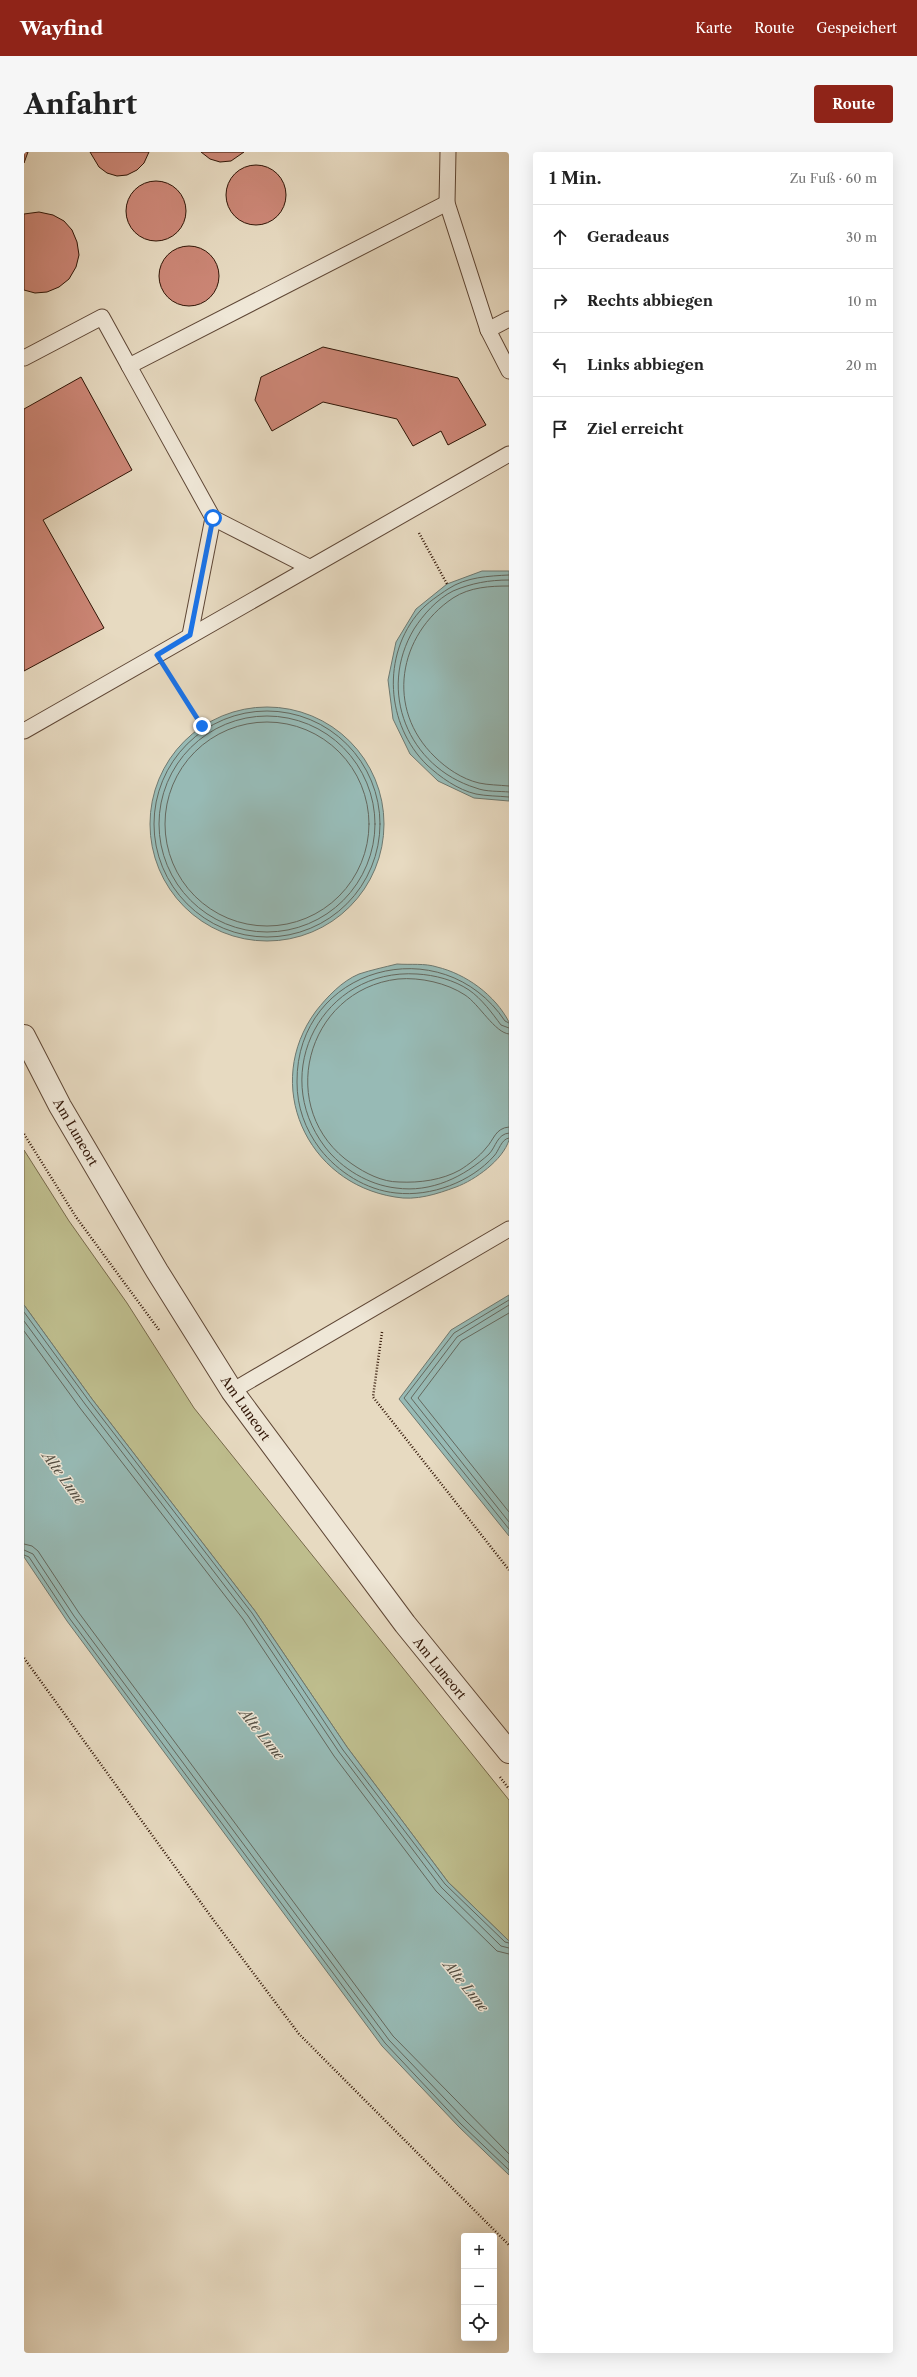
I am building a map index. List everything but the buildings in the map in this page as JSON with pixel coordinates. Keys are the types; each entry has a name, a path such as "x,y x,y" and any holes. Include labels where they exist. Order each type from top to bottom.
{"street":[{"name":"Am Luneort","path":"24,1036 64,1113 157,1271 232,1391 404,1624 509,1752"}],"lane":[{"path":"448,152 447,203 488,330 509,371"},
{"path":"129,366 447,203"},
{"path":"24,358 102,317 213,518 309,567"},
{"path":"488,330 509,319"},
{"path":"24,731 509,454"},
{"path":"190,635 213,518"},
{"path":"232,1391 386,1299 509,1229"}],"path":[{"path":"407,511 447,584"},
{"path":"157,655 202,726"},
{"path":"386,1299 373,1396 509,1570"},
{"path":"24,1658 212,1918 299,2034 509,2245"}],"shaded area":[{"path":"24,1150 69,1221 127,1303 194,1408 509,1800 509,1941 448,1882 347,1747 255,1611 92,1399 24,1305"}],"water":[{"path":"482,571 509,571 509,801 474,798 438,781 410,754 393,719 388,680 396,642 416,609 447,584"},
{"path":"267,707 301,712 312,716 332,727 357,750 364,759 375,779 379,790 384,824 379,858 375,869 364,889 341,914 332,921 312,932 301,936 267,941 233,936 222,932 202,921 177,898 170,889 159,869 155,858 150,824 155,790 159,779 170,759 193,734 202,727 222,716 233,712"},
{"path":"397,964 432,966 448,970 469,980 496,1003 509,1022 509,1140 506,1147 495,1162 471,1180 449,1190 411,1198 395,1197 364,1188 338,1172 317,1151 302,1126 294,1098 293,1069 300,1039 316,1011 335,990 353,977"},
{"path":"509,1295 509,1536 399,1399 451,1330"},
{"name":"Alte Lune","path":"24,1305 92,1399 255,1611 347,1747 448,1882 509,1941 509,2175 459,2127 382,2046 67,1621 24,1557"}],"route":[{"path":"202,726 157,655 190,635 213,518"}]}
